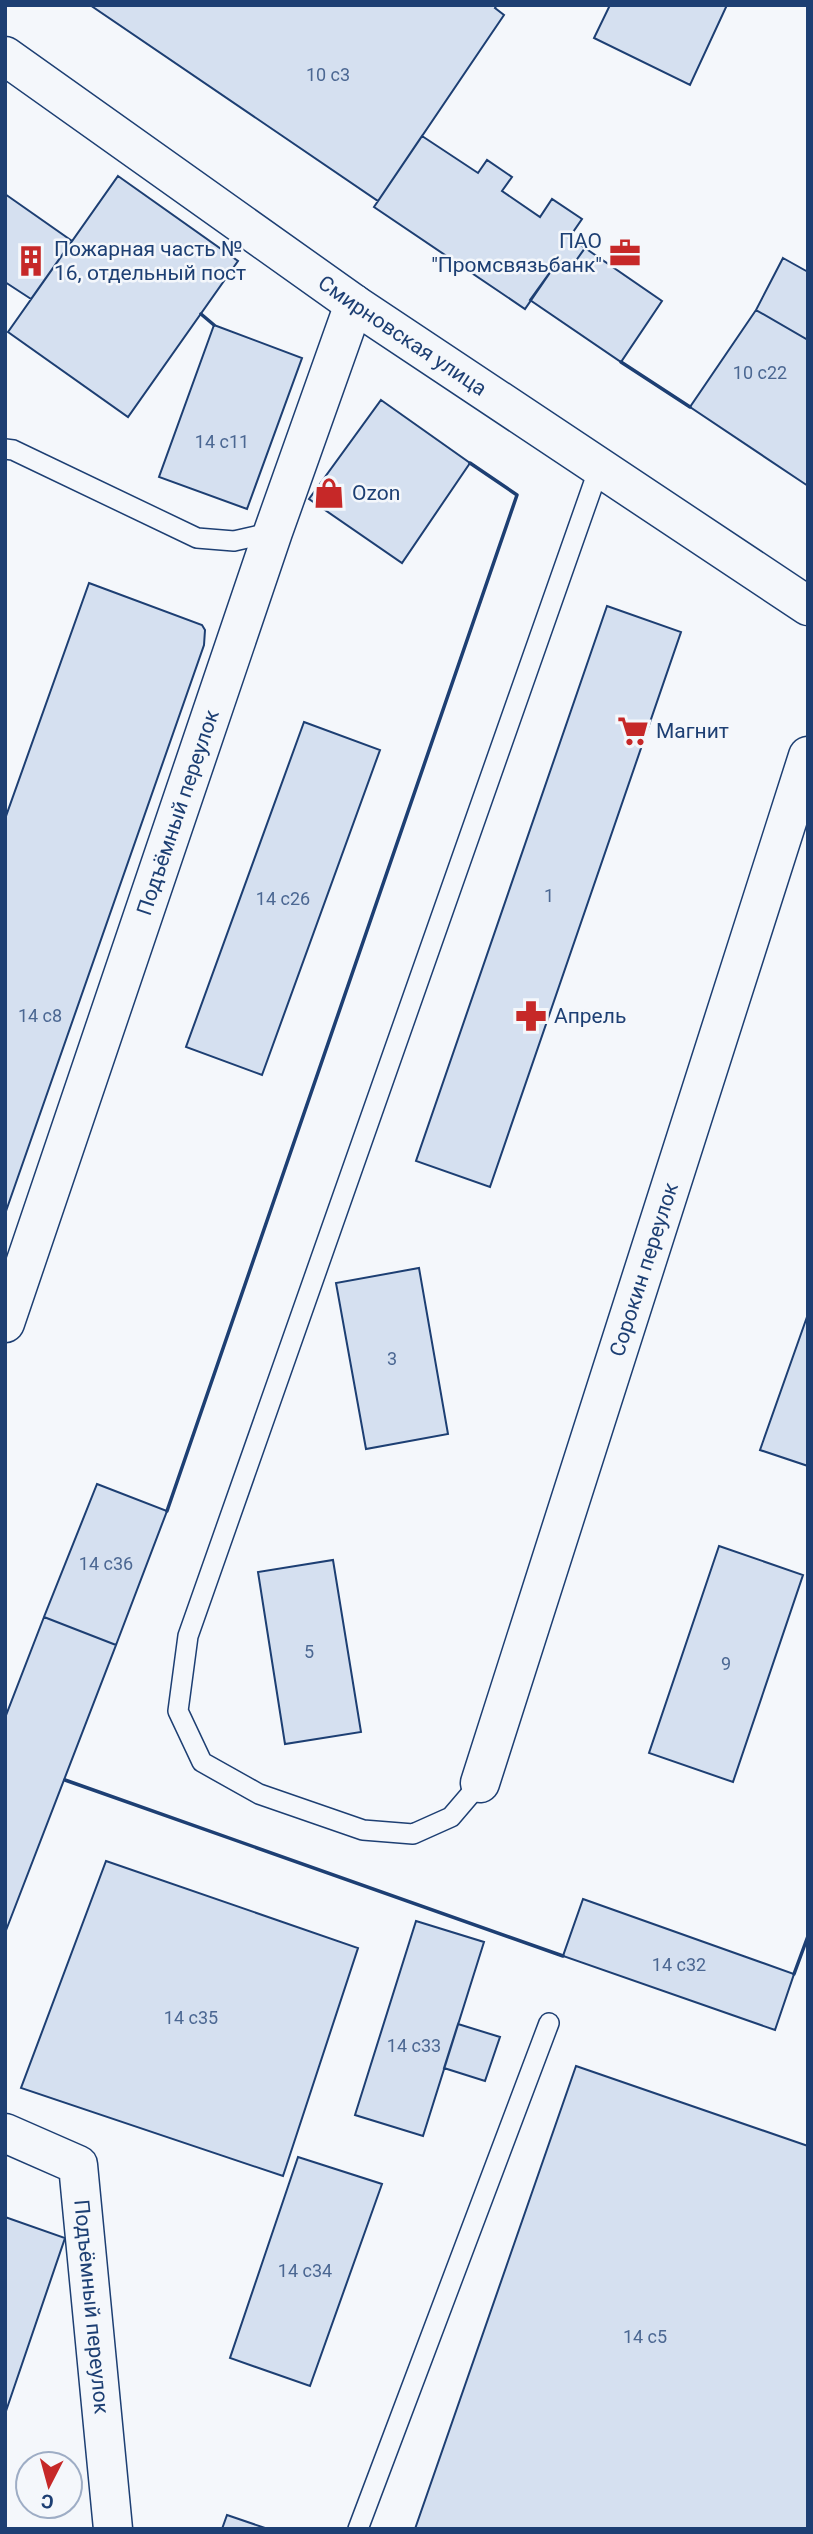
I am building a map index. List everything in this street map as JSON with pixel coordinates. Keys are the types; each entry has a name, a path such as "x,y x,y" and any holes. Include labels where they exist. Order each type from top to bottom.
{"street":[{"name":"Смирновская улица","path":"5,56 354,304 808,606"},
{"name":"Подъёмный переулок","path":"5,1323 273,532 354,304"},
{"name":"Сорокин переулок","path":"480,1783 808,756"},
{"name":"Подъёмный переулок","path":"5,2133 78,2165 113,2529"}],"lane":[{"path":"5,449 13,450 197,538 234,541 273,532"},
{"path":"480,1783 451,1817 413,1834 363,1830 259,1794 202,1762 178,1711 188,1636 599,468"},
{"path":"358,2529 549,2023"}],"building":[{"path":"90,5 497,5 495,8 504,15 378,201"},
{"path":"610,5 727,5 690,85 594,38"},
{"path":"422,136 478,173 487,160 512,177 502,191 540,217 552,199 582,219 569,238 585,248 570,269 558,261 525,309 374,207"},
{"path":"118,176 238,261 128,417 8,332"},
{"name":"Пожарная часть № 16, отдельный пост","path":"5,194 72,241 31,299 5,282"},
{"path":"585,248 662,301 621,362 530,300 558,261 570,269"},
{"path":"783,258 808,272 808,340 756,310"},
{"path":"756,310 808,340 808,486 690,407"},
{"path":"214,325 302,358 247,509 159,477"},
{"path":"381,400 470,463 402,563 309,499"},
{"path":"89,583 202,625 205,630 204,645 5,1214 5,819"},
{"path":"607,606 681,632 490,1187 416,1161"},
{"path":"304,722 380,750 262,1075 186,1047"},
{"path":"419,1268 448,1434 366,1449 336,1283"},
{"path":"808,1314 808,1466 760,1450"},
{"path":"97,1484 167,1511 116,1645 44,1617"},
{"path":"719,1546 803,1575 733,1782 649,1753"},
{"path":"333,1560 361,1732 285,1744 258,1572"},
{"path":"44,1617 116,1645 5,1933 5,1718"},
{"path":"106,1861 358,1948 283,2176 21,2088"},
{"path":"583,1899 794,1974 775,2030 563,1956"},
{"path":"416,1921 484,1942 423,2136 355,2115"},
{"path":"458,2024 500,2037 485,2081 444,2068"},
{"path":"576,2066 808,2146 808,2529 415,2529"},
{"path":"298,2157 382,2184 310,2386 230,2358"},
{"path":"5,2217 65,2238 5,2414"},
{"path":"227,2515 268,2529 222,2529"}],"wall":[{"path":"201,314 214,325"},
{"path":"621,362 690,407"},
{"path":"167,1511 517,495 470,463"},
{"path":"65,1780 563,1956"},
{"path":"794,1974 808,1936"}],"place":[{"name":"ПАО \"Промсвязьбанк\"","path":"625,253"},
{"name":"Пожарная часть № 16, отдельный пост","path":"31,261"},
{"name":"Ozon","path":"329,493"},
{"name":"Магнит","path":"633,731"},
{"name":"Апрель","path":"531,1016"}]}
